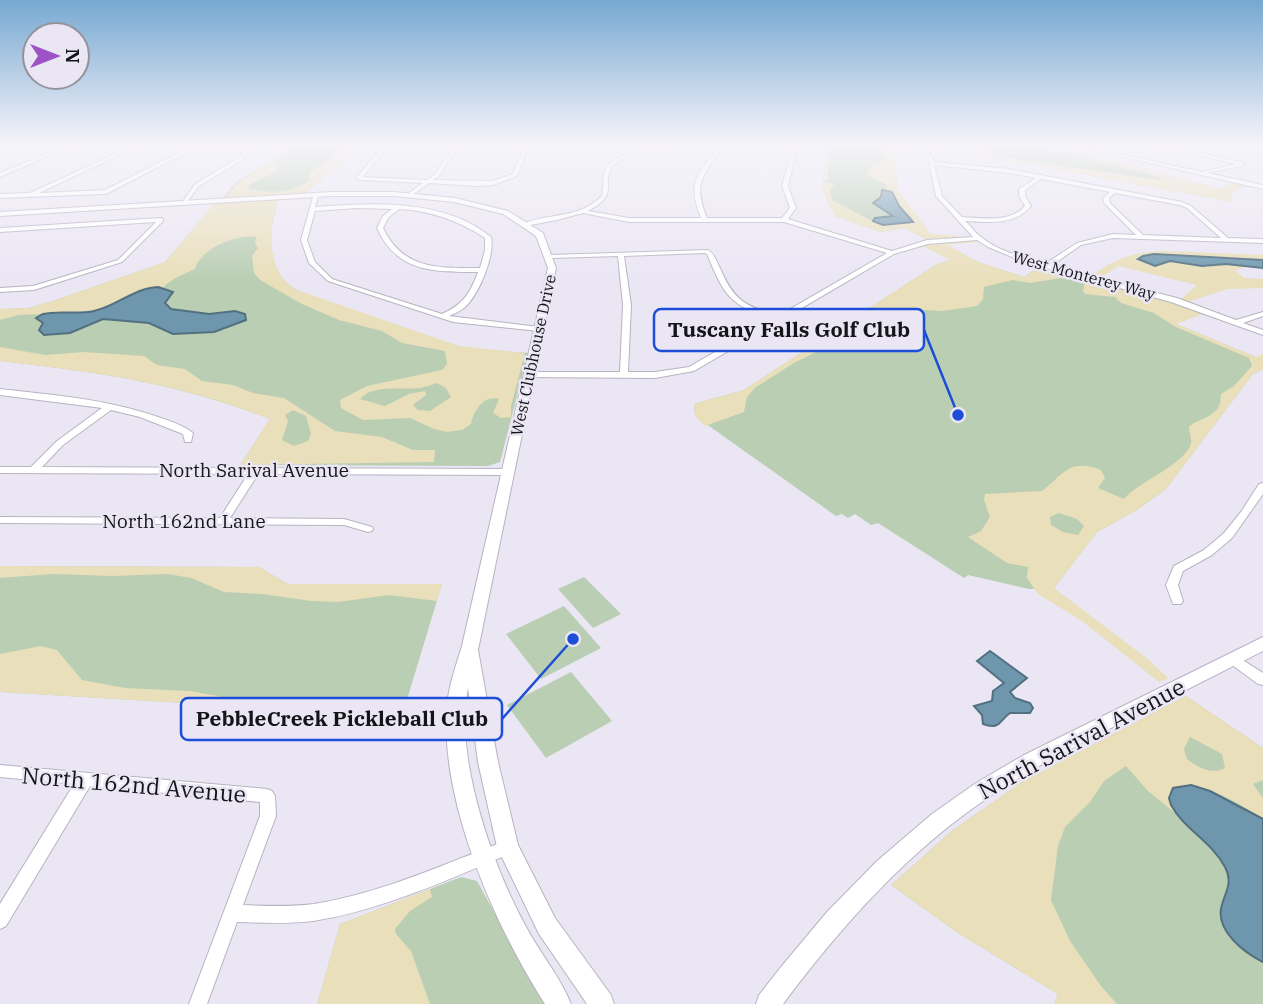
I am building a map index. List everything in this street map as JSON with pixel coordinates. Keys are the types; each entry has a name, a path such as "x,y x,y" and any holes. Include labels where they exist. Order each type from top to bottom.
{"street":[{"path":"29,196 42,190"},
{"path":"0,196 110,190"},
{"path":"185,203 194,190"},
{"path":"411,194 417,190"},
{"path":"525,224 580,211 603,198 605,190"},
{"path":"695,190 695,198 704,219"},
{"path":"784,220 793,208 787,190"},
{"name":"West Monterey Way","path":"938,190 939,196 978,239 1010,255 1174,300 1263,333"},
{"path":"960,219 1004,218 1022,213 1028,205 1022,196 1022,190"},
{"path":"1108,190 1186,205 1226,239"},
{"path":"1114,191 1107,198 1107,203 1140,235"},
{"path":"316,194 304,240 312,262 324,276 348,288 442,317 470,323 540,329"},
{"name":"West Clubhouse Drive","path":"0,214 316,194 411,194 481,206 525,224 544,240 552,256 540,329 471,646 458,690 457,745 461,776 483,857 498,899 518,939 559,1004"},
{"path":"312,209 366,206 397,208 448,218 483,233 490,240 491,247 468,299 442,317"},
{"path":"397,208 385,217 380,228 394,253 405,260 434,267 482,270"},
{"path":"61,226 76,210"},
{"path":"580,211 621,220 784,220 892,253"},
{"path":"0,230 162,220 120,261 34,288 0,290"},
{"path":"0,239 13,229"},
{"path":"1046,266 1083,242 1113,236 1263,241"},
{"path":"529,375 655,375 691,369 892,253 927,242 978,239"},
{"path":"552,256 706,251 710,253 727,293 734,301 780,319"},
{"path":"621,254 627,304 624,375"},
{"path":"1236,323 1263,314"},
{"path":"0,392 108,408 178,427 187,433 187,440"},
{"path":"34,470 60,443 108,408"},
{"path":"223,521 256,469"},
{"name":"North Sarival Avenue","path":"0,470 508,472"},
{"path":"1177,601 1172,585 1178,569 1211,553 1236,530 1263,486"},
{"name":"North 162nd Lane","path":"0,520 344,522 368,529"},
{"name":"North Sarival Avenue","path":"768,1004 815,944 877,875 938,822 987,787 1044,754 1263,643"},
{"name":"West Clubhouse Drive","path":"471,646 488,762 509,847 547,926 602,1004"},
{"path":"1233,659 1263,680"},
{"name":"North 162nd Avenue","path":"0,771 267,796 268,816 233,914"},
{"path":"0,920 86,779"},
{"path":"198,1004 233,914 285,914 336,908 395,891 509,847"}],"green space":[{"path":"230,190 310,190 306,193 279,196 272,229 274,263 286,283 296,289 339,307 458,346 528,353 500,462 488,466 240,465 270,419 170,388 0,361 0,309 28,308 53,301 165,262 216,202"},
{"path":"822,190 898,190 934,239 928,240 904,228 880,232 835,216"},
{"path":"1166,190 1237,190 1233,192 1232,202"},
{"path":"941,242 978,262 1024,277 1040,266 1152,295 1176,324 1256,357 1263,369 1252,375 1166,489 1137,510 1097,532 1054,588 1029,589 968,575 964,578 878,523 871,525 855,514 848,518 842,514 836,516 695,416 694,404 744,390 937,264 950,260"},
{"path":"0,566 259,567 288,584 442,584 402,716 0,692"},
{"path":"584,577 621,614 593,628 558,589"},
{"path":"564,606 601,648 541,679 506,634"},
{"path":"571,672 612,721 546,758 507,705"},
{"path":"1186,696 1263,748 1263,1004 1054,1004 1058,994 958,933 891,885 953,830 1022,782"},
{"path":"461,877 477,881 545,1004 317,1004 340,924"}],"sand":[{"path":"231,190 310,190 306,193 225,199"},
{"path":"822,190 830,190 832,200 878,224 909,224 913,219 899,206 892,192 887,190 898,190 931,234 969,237 928,240 904,228 880,232 835,216"},
{"path":"1166,190 1237,190 1233,192 1232,202"},
{"path":"278,198 271,235 274,259 278,270 294,289 459,346 525,353 511,406 511,417 501,418 493,413 499,399 488,399 477,409 471,424 462,430 447,432 410,418 363,420 341,408 340,400 367,386 442,370 447,364 445,351 402,343 382,331 339,320 302,304 260,280 254,273 252,256 258,248 256,237 239,238 220,244 204,255 195,269 175,278 162,288 139,290 101,309 18,315 0,320 0,309 28,308 53,301 165,262 216,202","holes":["437,383 446,388 451,397 430,411 418,410 413,405 426,395 425,391 409,394 385,406 360,399 379,389 420,388"]},
{"path":"970,240 978,242 947,245 978,262 1024,277 1040,266 1152,295 1206,313 1176,324 1256,357 1263,354 1263,369 1252,375 1166,489 1137,510 1097,532 1054,588 1149,660 1168,678 1159,682 1082,621 1038,594 1027,578 1028,567 1007,563 968,537 981,531 990,517 984,500 985,494 1042,491 1074,467 1101,470 1105,478 1098,488 1124,499 1187,451 1191,443 1189,427 1216,410 1220,405 1221,394 1234,386 1252,366 1249,358 1176,327 1154,313 1121,303 1115,297 1085,294 1085,283 1061,278 1030,283 1013,280 984,287 983,299 977,306 942,311 885,308 838,341 794,363 756,387 747,397 744,412 705,426 695,416 694,404 744,390 937,264 950,260 920,245","holes":["1059,513 1077,519 1084,526 1078,535 1063,532 1051,525 1050,517"]},
{"path":"1168,251 1263,255 1263,260 1163,254 1138,260 1155,266 1168,261 1202,266 1250,266 1235,270 1244,278 1263,279 1263,288 1228,289 1187,302 1180,300 1197,285 1118,266 1101,278 1092,276 1127,256"},
{"path":"0,347 45,355 84,352 144,356 157,365 185,369 202,381 233,385 253,393 284,398 335,431 382,437 413,450 435,450 434,462 240,465 270,419 203,396 170,388 0,361","holes":["293,410 306,416 311,434 308,441 294,446 282,440 288,421 285,415"]},
{"path":"0,566 259,567 288,584 442,584 437,601 389,595 338,602 311,601 224,592 191,578 168,574 53,574 0,578"},
{"path":"41,646 57,650 82,680 125,688 190,691 234,699 387,707 404,699 406,701 402,716 0,692 0,654"},
{"path":"1186,696 1263,748 1263,780 1253,784 1263,798 1263,819 1220,794 1184,786 1173,788 1170,794 1175,813 1148,791 1126,766 1104,781 1090,802 1065,827 1058,846 1051,900 1070,941 1117,1004 1054,1004 1058,994 958,933 891,885 953,830 1022,782","holes":["1190,737 1222,754 1225,768 1210,771 1187,759 1184,749"]},
{"path":"430,889 432,897 410,911 395,929 396,934 411,951 430,1004 317,1004 340,924"}],"water":[{"path":"882,190 892,192 899,206 913,222 883,225 873,221 875,218 893,216 873,203 881,197"},
{"path":"1154,254 1263,260 1263,268 1226,264 1202,266 1170,261 1155,266 1138,259"},
{"path":"158,287 173,292 165,303 171,309 209,314 235,311 245,314 246,320 214,332 173,334 149,323 103,319 70,333 44,335 39,330 43,323 36,318 43,314 94,311 141,290"},
{"path":"990,651 1027,678 1010,692 1015,698 1030,703 1033,708 1030,713 1010,713 993,726 983,724 982,715 974,706 992,701 993,691 1004,683 977,661"},
{"path":"1191,785 1210,791 1263,819 1263,962 1234,941 1223,926 1221,909 1228,873 1213,850 1183,821 1171,805 1169,798 1173,788"}],"place":[{"name":"Tuscany Falls Golf Club","path":"958,415"},
{"name":"PebbleCreek Pickleball Club","path":"573,639"}]}
